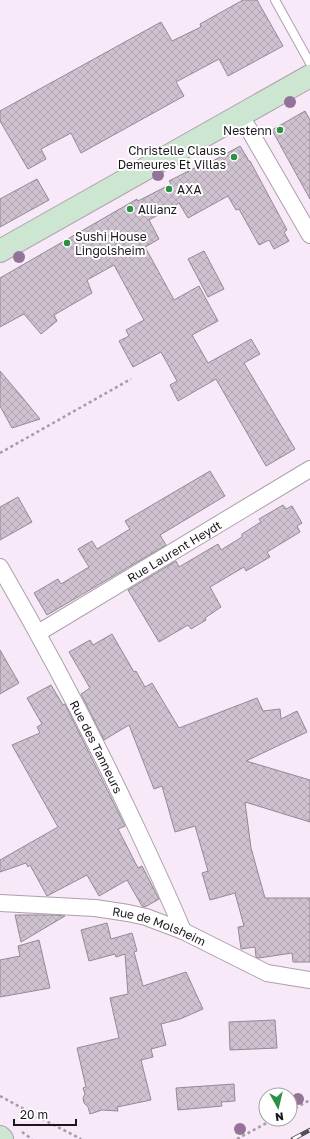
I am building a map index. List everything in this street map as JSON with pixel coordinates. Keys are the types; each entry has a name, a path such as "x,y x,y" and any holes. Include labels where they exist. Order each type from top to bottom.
{"main road":[{"path":"0,251 240,114 310,76"}],"street":[{"path":"240,114 310,235"},
{"name":"Rue Laurent Heydt","path":"38,633 310,469"},
{"name":"Rue des Tanneurs","path":"0,567 38,633 105,760 173,906 183,931"},
{"name":"Rue de Molsheim","path":"0,903 75,906 112,910 146,917 183,931 267,973 310,980"}],"lane":[{"path":"275,0 310,63"}],"path":[{"path":"0,453 131,379"},
{"path":"0,1096 81,1139"},
{"path":"298,1107 310,1100"},
{"path":"237,1139 259,1127"}],"building":[{"path":"243,0 257,0 283,46 228,76 219,59 176,82 184,96 81,153 71,133 41,149 46,159 28,169 0,121 0,111 161,22 172,41 201,27 200,24"},
{"path":"305,111 310,120 310,199 272,130"},
{"path":"240,146 250,161 287,230 284,232 289,241 274,249 269,240 259,245 239,209 236,210 228,196 188,218 179,203 149,220 159,239 145,247 174,300 199,286 218,321 192,335 208,363 251,339 260,354 244,363 295,449 266,466 216,379 178,401 170,385 177,381 161,352 133,367 119,341 129,336 126,330 144,320 114,265 87,280 92,293 54,315 57,321 41,334 24,314 0,327 0,278 137,199 138,201 171,184 169,181 212,159 213,161"},
{"path":"37,179 49,200 0,227 0,199"},
{"path":"204,251 224,289 208,297 188,259"},
{"path":"0,371 40,419 12,428 0,406"},
{"path":"210,471 225,496 160,535 166,545 47,615 34,593 58,579 61,584 89,567 78,549 92,541 97,549 130,529 125,521"},
{"path":"18,497 32,522 0,540 0,507"},
{"path":"283,505 286,509 292,506 302,523 297,526 300,532 267,552 270,557 246,571 244,567 210,587 221,607 205,618 206,620 191,629 188,625 159,642 128,590 176,561 179,567 218,544 221,550 242,537 242,534 261,522 259,519"},
{"path":"112,634 134,672 136,671 145,687 152,683 179,728 257,698 263,711 280,709 281,719 297,711 307,732 246,761 310,780 310,822 245,802 251,848 265,898 310,898 310,962 293,962 292,953 259,958 256,957 255,947 241,949 238,927 244,926 235,893 210,900 202,873 208,871 195,826 175,832 162,786 154,789 129,725 104,740 81,694 90,688 69,652 90,640 93,645"},
{"path":"0,650 19,683 0,694"},
{"path":"51,685 63,705 65,704 125,826 118,829 138,868 142,866 159,899 145,907 142,906 127,880 99,896 87,875 47,896 30,865 28,867 26,863 0,872 0,860 58,827 12,745 40,733 37,727 42,724 27,698"},
{"path":"15,915 55,915 65,916 21,942"},
{"path":"107,923 111,939 132,933 137,951 134,952 143,986 186,972 203,1009 180,1019 161,1024 166,1045 151,1049 153,1057 141,1060 151,1100 117,1107 118,1111 102,1110 90,1114 83,1098 85,1094 83,1088 86,1087 77,1048 119,1038 110,998 128,994 125,954 116,957 115,954 89,961 81,930"},
{"path":"39,940 50,988 0,997 0,960 20,956 18,946"},
{"path":"275,1020 277,1048 230,1050 229,1022"},
{"path":"234,1084 235,1101 221,1102 222,1106 178,1110 176,1088"}],"railway":[{"path":"293,1139 310,1130"}],"place":[{"name":"Nestenn","path":"280,130"},
{"name":"Christelle Clauss Demeures Et Villas","path":"234,157"},
{"name":"AXA","path":"169,189"},
{"name":"Allianz","path":"130,209"},
{"name":"Sushi House Lingolsheim","path":"67,243"}]}
